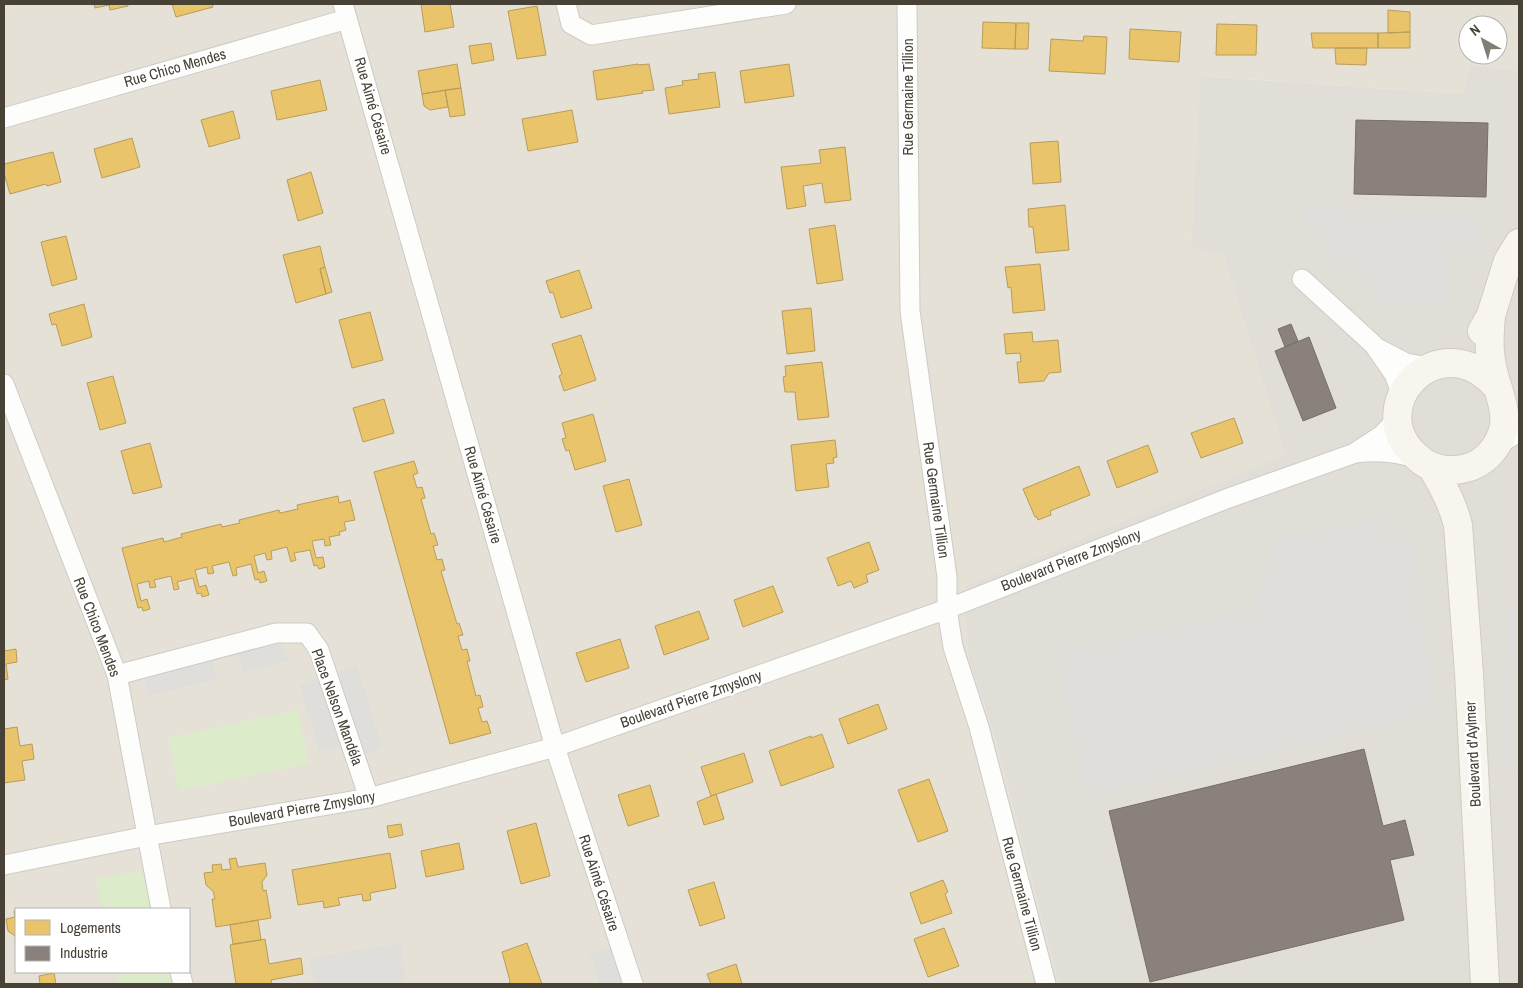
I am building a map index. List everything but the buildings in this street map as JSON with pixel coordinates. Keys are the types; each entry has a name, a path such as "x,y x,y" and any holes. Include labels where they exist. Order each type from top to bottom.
{"street":[{"path":"566,4 571,24 591,35 786,4"},
{"name":"Rue Germaine Tillion","path":"907,4 910,311 947,577 947,609 953,646 979,728 1046,984"},
{"name":"Rue Chico Mendes","path":"4,118 345,11"},
{"name":"Rue Aimé Césaire","path":"345,11 555,748 633,984"},
{"path":"1400,407 1410,383 1418,374 1441,365 1467,351 1480,337 1491,315 1508,261 1519,243"},
{"path":"1302,279 1374,345 1392,357 1406,363 1466,365 1478,369 1488,376 1505,397"},
{"path":"1374,345 1394,374 1400,407 1399,430 1410,452 1425,463 1443,470 1468,468 1498,447 1505,422 1505,397 1489,343 1491,315"},
{"name":"Rue Chico Mendes","path":"4,384 117,675 161,908"},
{"name":"Boulevard Pierre Zmyslony","path":"1355,453 1382,435 1400,407"},
{"name":"Boulevard d'Aylmer","path":"1458,525 1465,492 1498,447"},
{"name":"Boulevard Pierre Zmyslony","path":"4,865 147,836 370,798 555,748 947,609 1226,499 1355,453 1390,451 1408,455 1425,463"},
{"name":"Boulevard d'Aylmer","path":"1425,463 1447,492 1458,525 1469,673 1485,984"},
{"name":"Place Nelson Mandéla","path":"117,675 276,633 307,633 319,650 370,798"}],"shaded area":[{"path":"4,4 1519,4 1519,71 1470,65 1462,94 1202,76 1191,248 1224,255 1287,455 965,586 965,620 969,661 994,734 1059,984 4,984"},
{"path":"1470,65 1519,71 1519,984 1059,984 994,734 969,661 965,620 965,586 1286,455 1224,256 1191,248 1201,76 1462,94"},
{"path":"1307,204 1448,218 1483,218 1482,252 1450,250 1445,308 1371,302 1372,276 1325,266 1326,238 1305,235"},
{"path":"1385,516 1386,532 1399,530 1413,540 1436,714 1084,798 1056,652 1251,610 1267,560 1279,540"},
{"path":"1506,610 1519,611 1519,769 1502,768"},
{"path":"276,633 289,661 243,673 235,644"},
{"path":"213,661 217,679 148,696 144,678"},
{"path":"357,665 382,748 356,757 351,743 320,752 299,685"},
{"path":"401,943 405,984 314,984 309,958"},
{"path":"611,947 623,982 600,984 590,954"}],"green space":[{"path":"298,710 309,763 179,791 168,738"},
{"path":"142,871 151,908 102,908 96,879"},
{"path":"116,973 170,973 174,984 118,984"}]}
